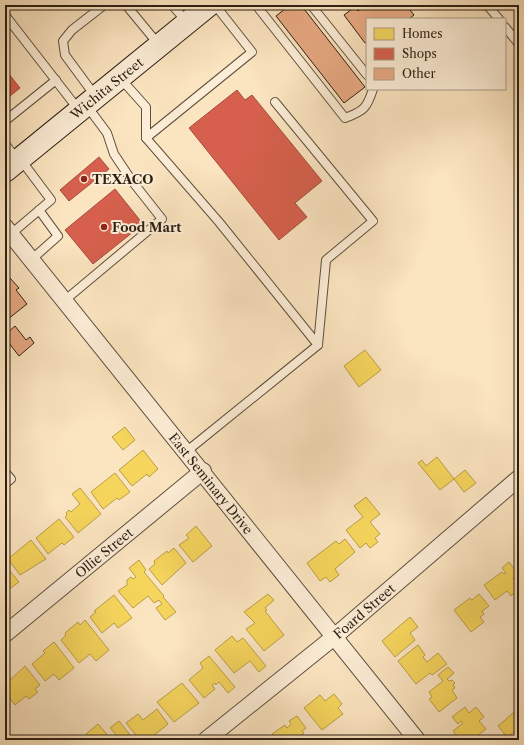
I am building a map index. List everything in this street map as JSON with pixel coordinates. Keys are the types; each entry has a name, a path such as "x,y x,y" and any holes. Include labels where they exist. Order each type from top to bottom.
{"main road":[{"name":"Wichita Street","path":"12,159 87,104 209,5"}],"street":[{"name":"East Seminary Drive","path":"8,231 187,451 417,740"},
{"name":"Ollie Street","path":"5,634 202,471"},
{"name":"Foard Street","path":"206,740 334,637 519,478"}],"lane":[{"path":"64,301 162,219 132,181 114,154 107,132 87,104 65,55 63,41 72,30 104,5"},
{"path":"126,5 159,45"},
{"path":"172,5 187,23"},
{"path":"146,138 252,52 215,5"},
{"path":"256,5 345,118 358,113 368,106 373,90"},
{"path":"311,5 366,74"},
{"path":"487,5 498,18"},
{"path":"5,15 56,80 87,104"},
{"path":"506,28 519,44"},
{"path":"120,78 146,106 146,138 219,222 318,345"},
{"path":"5,121 56,80"},
{"path":"187,451 318,345 326,260 373,221 275,102"},
{"path":"8,231 51,200 12,159"},
{"path":"31,260 58,236 39,210"},
{"path":"5,472 11,479 5,484"}],"building: Homes":[{"path":"365,350 381,370 359,387 344,366"},
{"path":"125,427 135,440 123,450 112,437"},
{"path":"143,450 158,469 149,477 147,474 132,486 119,470"},
{"path":"437,457 454,479 440,490 418,463 422,460 426,466"},
{"path":"465,470 476,483 464,492 454,479"},
{"path":"115,473 130,492 119,500 117,498 103,509 91,492"},
{"path":"80,488 101,514 78,533 65,517 69,510 71,512 80,504 72,494"},
{"path":"366,497 380,514 370,522 380,534 375,538 378,542 370,548 366,543 360,548 346,530 363,517 354,506"},
{"path":"59,519 74,537 64,545 62,543 48,554 36,538"},
{"path":"196,526 212,546 193,562 179,545 189,538 186,535"},
{"path":"345,539 355,552 335,569 339,575 330,582 326,577 320,581 307,563 336,541 339,544"},
{"path":"31,540 46,559 20,575 8,559"},
{"path":"174,548 186,563 162,585 149,569 155,564 154,561 167,551 168,553"},
{"path":"139,560 146,570 144,572 176,612 165,620 156,608 162,604 159,600 154,603 148,596 133,608 118,591 127,585 127,580 131,577 133,579 136,577 129,568"},
{"path":"509,562 518,574 513,578 519,586 519,589 511,596 507,591 495,600 484,585 502,572 504,574 506,573 502,568"},
{"path":"5,565 19,582 8,590 5,587"},
{"path":"268,594 274,600 265,608 267,610 265,611 284,635 264,651 246,629 255,623 244,612"},
{"path":"479,594 489,606 482,611 484,614 480,617 484,622 471,632 454,610 470,598 472,600"},
{"path":"114,595 132,618 118,628 114,623 102,633 90,617 96,612 94,611"},
{"path":"410,617 418,627 410,633 415,640 395,657 382,641"},
{"path":"85,620 109,650 96,661 90,654 79,663 61,640 66,635 65,633 78,622 80,625"},
{"path":"232,636 237,642 243,638 266,666 259,672 250,661 234,673 215,650"},
{"path":"54,642 74,668 59,680 54,674 45,681 32,664 45,653 43,651"},
{"path":"418,645 425,655 423,657 427,662 438,653 447,664 432,675 430,673 416,684 398,661"},
{"path":"209,656 235,687 228,693 219,682 216,685 215,683 212,685 215,689 204,698 189,680 203,668 200,663"},
{"path":"25,666 40,685 35,689 38,692 29,699 26,696 15,705 5,692 5,685"},
{"path":"448,667 454,673 447,679 449,681 452,680 455,683 453,685 455,688 452,690 457,698 439,712 429,699 432,697 429,692 443,681 438,675"},
{"path":"182,683 199,703 174,722 157,702"},
{"path":"334,694 342,704 338,708 343,714 322,730 304,708 320,695 325,701"},
{"path":"5,702 10,708 5,712"},
{"path":"465,707 469,713 476,707 484,717 479,721 486,729 472,740 460,740 453,731 463,723 461,721 458,724 452,717"},
{"path":"519,708 519,728 507,737 498,726"},
{"path":"157,709 168,724 148,740 140,740 126,723 138,714 143,720"},
{"path":"5,712 10,717 5,721"},
{"path":"297,716 306,728 302,731 304,733 301,735 303,737 299,740 277,740 272,734 285,725 287,728 291,724 289,721"},
{"path":"119,721 134,740 115,740 118,737 110,728"},
{"path":"98,724 112,740 91,740 86,734"}],"building: Shops":[{"path":"5,69 20,88 5,100"},
{"path":"237,90 245,100 252,95 322,181 295,203 307,217 279,240 189,128"},
{"name":"TEXACO","path":"99,157 109,169 69,201 60,190"},
{"name":"Food Mart","path":"115,189 143,224 93,264 65,230"}],"building: Other":[{"path":"290,5 301,5 365,87 344,103 276,16"},
{"path":"366,5 406,5 414,15 410,18 366,18 365,43 344,15 355,7 358,11"},
{"path":"10,278 19,288 16,290 27,304 8,319 5,315 5,281"},
{"path":"15,326 26,340 30,337 34,343 19,356 5,338 5,335"}],"place":[{"name":"TEXACO","path":"84,179"},
{"name":"Food Mart","path":"104,227"}]}
